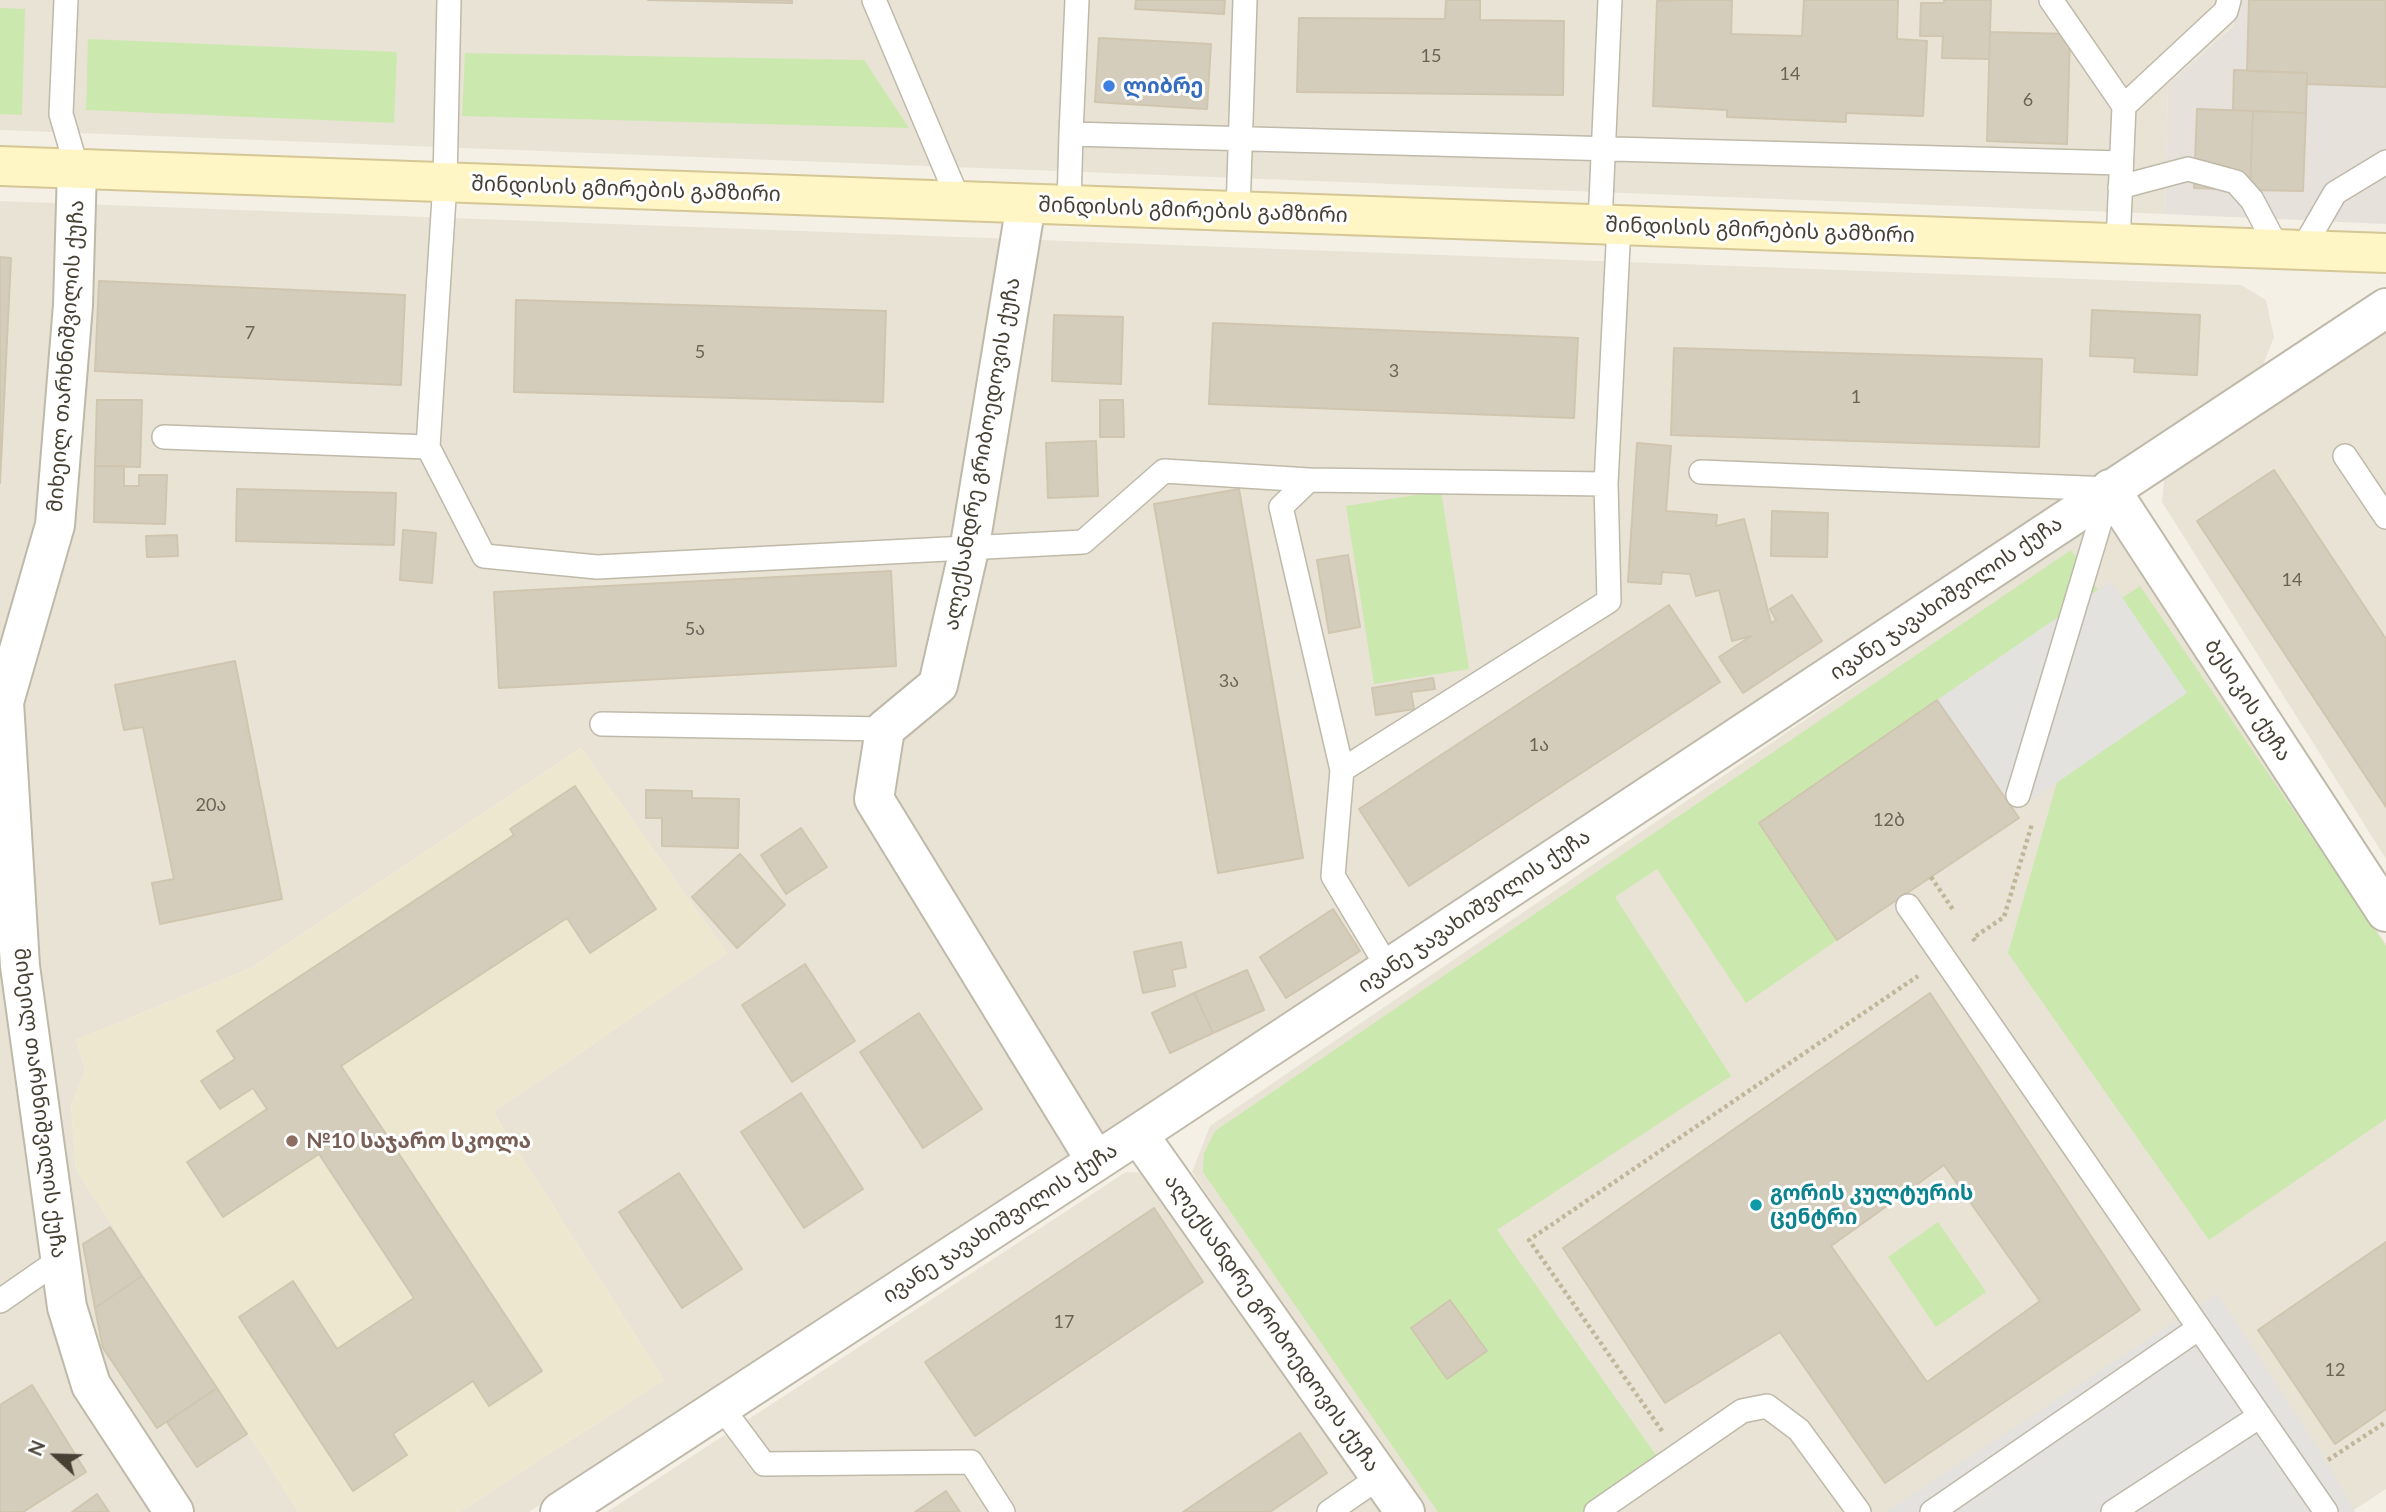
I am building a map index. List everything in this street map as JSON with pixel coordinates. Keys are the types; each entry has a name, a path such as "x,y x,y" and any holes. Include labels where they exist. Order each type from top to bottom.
{"main road":[{"name":"შინდისის გმირების გამზირი","path":"0,166 2386,253"}],"street":[{"name":"მიხეილ თარხნიშვილის ქუჩა","path":"77,169 74,305 55,525 4,702 10,965 67,1307 91,1385 174,1512"},
{"name":"ალექსანდრე გრიბოედოვის ქუჩა","path":"885,729 938,685 970,545 1027,204"},
{"name":"ივანე ჯავახიშვილის ქუჩა","path":"560,1512 1138,1134 2386,308"},
{"name":"ბესიკის ქუჩა","path":"2110,489 2376,873 2386,912"},
{"path":"885,729 874,799 1096,1161"},
{"name":"ალექსანდრე გრიბოედოვის ქუჩა","path":"1138,1134 1405,1512"}],"lane":[{"path":"66,0 61,114 77,169"},
{"path":"449,0 445,182 428,447 484,556 597,567 970,545 1083,542 1164,471 1309,480 1606,484"},
{"path":"874,0 960,201"},
{"path":"1069,205 1077,0"},
{"path":"1238,211 1245,0"},
{"path":"1342,770 1609,601 1606,484 1609,225 1603,148 1611,0"},
{"path":"2051,0 2124,106 2118,244"},
{"path":"2124,106 2227,11 2229,0"},
{"path":"1071,134 2121,163"},
{"path":"2120,187 2188,169 2236,182 2290,250 2335,193 2386,162"},
{"path":"164,438 428,447"},
{"path":"2345,456 2386,517"},
{"path":"1701,472 2110,489 2018,795"},
{"path":"1309,480 1281,508 1342,770 1334,876 1388,968"},
{"path":"602,724 885,729"},
{"path":"1908,906 2326,1512"},
{"path":"0,1301 59,1260"},
{"path":"1932,1512 2199,1328"},
{"path":"720,1405 764,1464 971,1462 1003,1512"},
{"path":"1597,1512 1742,1411 1767,1406 1798,1430 1859,1512"},
{"path":"2113,1512 2260,1416"},
{"path":"1329,1512 1381,1476"}],"path":[{"path":"1678,1454 1530,1240 2004,917 2034,818"},
{"path":"1973,938 1981,950"},
{"path":"2326,1461 2386,1422"}],"shaded area":[{"path":"0,0 2241,0 2233,25 2168,84 2165,214 0,130"},
{"path":"2241,0 2386,0 2386,224 2165,214 2168,84 2233,26"},
{"path":"0,201 2241,285 2266,300 2274,337 2260,373 529,1512 459,1512 664,1380 493,1112 727,953 581,748 251,968 76,1040 85,1069 71,1106 76,1169 299,1512 0,1512"},
{"path":"2386,328 2386,859 2162,502 2164,480"},
{"path":"2091,525 2112,531 2386,944 2386,1489 2351,1512 1422,1512 1192,1172 1210,1126"},
{"path":"2111,581 2187,693 2014,812 1937,700"},
{"name":"№10 საჯარო სკოლა","path":"581,748 727,953 493,1112 664,1380 459,1512 299,1512 76,1169 71,1106 85,1069 76,1040 251,968"},
{"path":"1126,1172 1150,1173 1382,1512 607,1512"},
{"path":"2217,1294 2326,1461 2355,1512 1886,1512"}],"green space":[{"path":"0,8 25,9 22,115 0,114"},
{"path":"88,39 397,52 394,123 86,110"},
{"path":"465,53 864,60 909,128 462,116"},
{"path":"1441,491 1469,669 1374,684 1346,506"},
{"path":"2071,550 2098,590 1759,823 1837,940 1746,1003 1657,869 1615,897 1731,1076 1497,1230 1663,1465 1595,1512 1438,1512 1203,1172 1204,1153 1215,1131"},
{"path":"2140,586 2386,946 2386,1119 2209,1240 2008,953 2057,782 2186,693 2122,598"},
{"path":"1938,1222 1986,1292 1936,1327 1888,1257"}],"building":[{"path":"648,0 792,0 792,3"},
{"path":"1136,0 1225,0 1224,14 1135,9"},
{"path":"1446,0 1480,0 1480,20 1564,21 1563,95 1297,92 1299,18 1445,19"},
{"path":"1732,0 1731,34 1802,36 1804,0 1898,0 1897,39 1927,41 1923,116 1846,113 1846,122 1727,117 1727,110 1653,106 1657,1"},
{"path":"1944,0 1991,0 1989,59 1942,58 1943,36 1920,36 1921,3 1944,3"},
{"path":"2249,0 2386,0 2386,87 2307,84 2307,73 2247,71"},
{"path":"1990,32 2070,34 2067,144 1987,141"},
{"path":"1099,38 1211,44 1207,109 1095,102"},
{"path":"2234,70 2307,73 2306,113 2233,110"},
{"path":"2197,109 2253,111 2250,190 2194,188"},
{"path":"2253,111 2306,113 2303,191 2250,190"},
{"path":"0,257 11,258 0,483"},
{"path":"99,281 405,295 401,385 95,371"},
{"path":"516,300 886,311 883,402 514,392"},
{"path":"2092,310 2200,315 2197,375 2134,372 2135,358 2090,356"},
{"path":"1054,315 1123,317 1121,384 1052,381"},
{"path":"1213,323 1578,338 1574,418 1209,404"},
{"path":"1674,348 2042,359 2039,447 1671,435"},
{"path":"97,400 142,400 140,467 95,466"},
{"path":"1100,400 1123,400 1124,437 1100,437"},
{"path":"1096,441 1098,496 1048,498 1046,443"},
{"path":"1637,443 1671,446 1666,511 1717,515 1716,526 1744,519 1771,623 1776,620 1770,609 1792,595 1822,641 1743,693 1719,657 1751,636 1732,641 1719,590 1696,596 1690,574 1662,572 1661,584 1628,582"},
{"path":"95,466 124,466 124,486 139,486 139,475 167,475 165,524 94,522"},
{"path":"2274,470 2386,639 2386,807 2197,521"},
{"path":"237,489 396,493 394,545 236,541"},
{"path":"1239,489 1303,858 1218,873 1154,504"},
{"path":"1772,511 1828,513 1827,557 1771,556"},
{"path":"403,530 436,533 432,583 400,580"},
{"path":"177,535 178,556 147,557 146,536"},
{"path":"1348,555 1360,627 1329,633 1317,560"},
{"path":"891,571 896,666 499,688 494,592"},
{"path":"1669,605 1720,682 1409,886 1359,809"},
{"path":"235,661 282,899 160,924 152,883 174,879 143,727 124,730 115,685"},
{"path":"1433,678 1435,689 1411,692 1414,709 1376,715 1372,688"},
{"path":"1937,700 2019,818 1837,940 1759,823"},
{"path":"575,786 656,909 590,953 567,918 341,1066 542,1371 489,1406 473,1381 393,1434 407,1455 353,1491 239,1317 293,1281 337,1349 414,1298 319,1154 223,1217 187,1162 267,1109 253,1088 220,1109 201,1081 235,1059 217,1031 514,835 510,829"},
{"path":"646,790 692,791 692,798 739,799 738,848 662,846 662,818 646,818"},
{"path":"801,828 827,867 786,894 761,855"},
{"path":"740,854 785,905 737,948 692,897"},
{"path":"1333,909 1360,951 1286,998 1260,957"},
{"path":"1181,942 1186,967 1172,970 1175,986 1143,993 1134,952"},
{"path":"805,964 855,1041 792,1082 742,1005"},
{"path":"1247,970 1264,1010 1213,1033 1194,993"},
{"path":"1194,993 1213,1033 1170,1053 1152,1013"},
{"name":"გორის კულტურის ცენტრი","path":"1930,993 2140,1310 1885,1483 1780,1332 1665,1403 1563,1248","holes":["1944,1165 2040,1301 1927,1382 1831,1246"]},
{"path":"919,1013 982,1109 923,1148 860,1052"},
{"path":"801,1093 863,1189 804,1228 741,1132"},
{"path":"679,1173 742,1269 682,1308 619,1212"},
{"path":"1154,1208 1203,1282 975,1436 925,1362"},
{"path":"110,1227 142,1276 95,1308 83,1244"},
{"path":"2386,1242 2386,1409 2335,1444 2258,1330"},
{"path":"142,1276 217,1388 157,1428 103,1348 95,1308"},
{"path":"1450,1300 1487,1351 1447,1379 1411,1328"},
{"path":"32,1385 86,1472 23,1512 0,1512 0,1405"},
{"path":"217,1388 247,1434 197,1467 167,1422"},
{"path":"1300,1433 1327,1473 1270,1512 1183,1512"},
{"path":"946,1491 960,1512 915,1512"},
{"path":"97,1494 109,1512 72,1512"}],"place":[{"name":"ლიბრე","path":"1109,86"},
{"name":"№10 საჯარო სკოლა","path":"292,1141"},
{"name":"გორის კულტურის ცენტრი","path":"1756,1205"}]}
